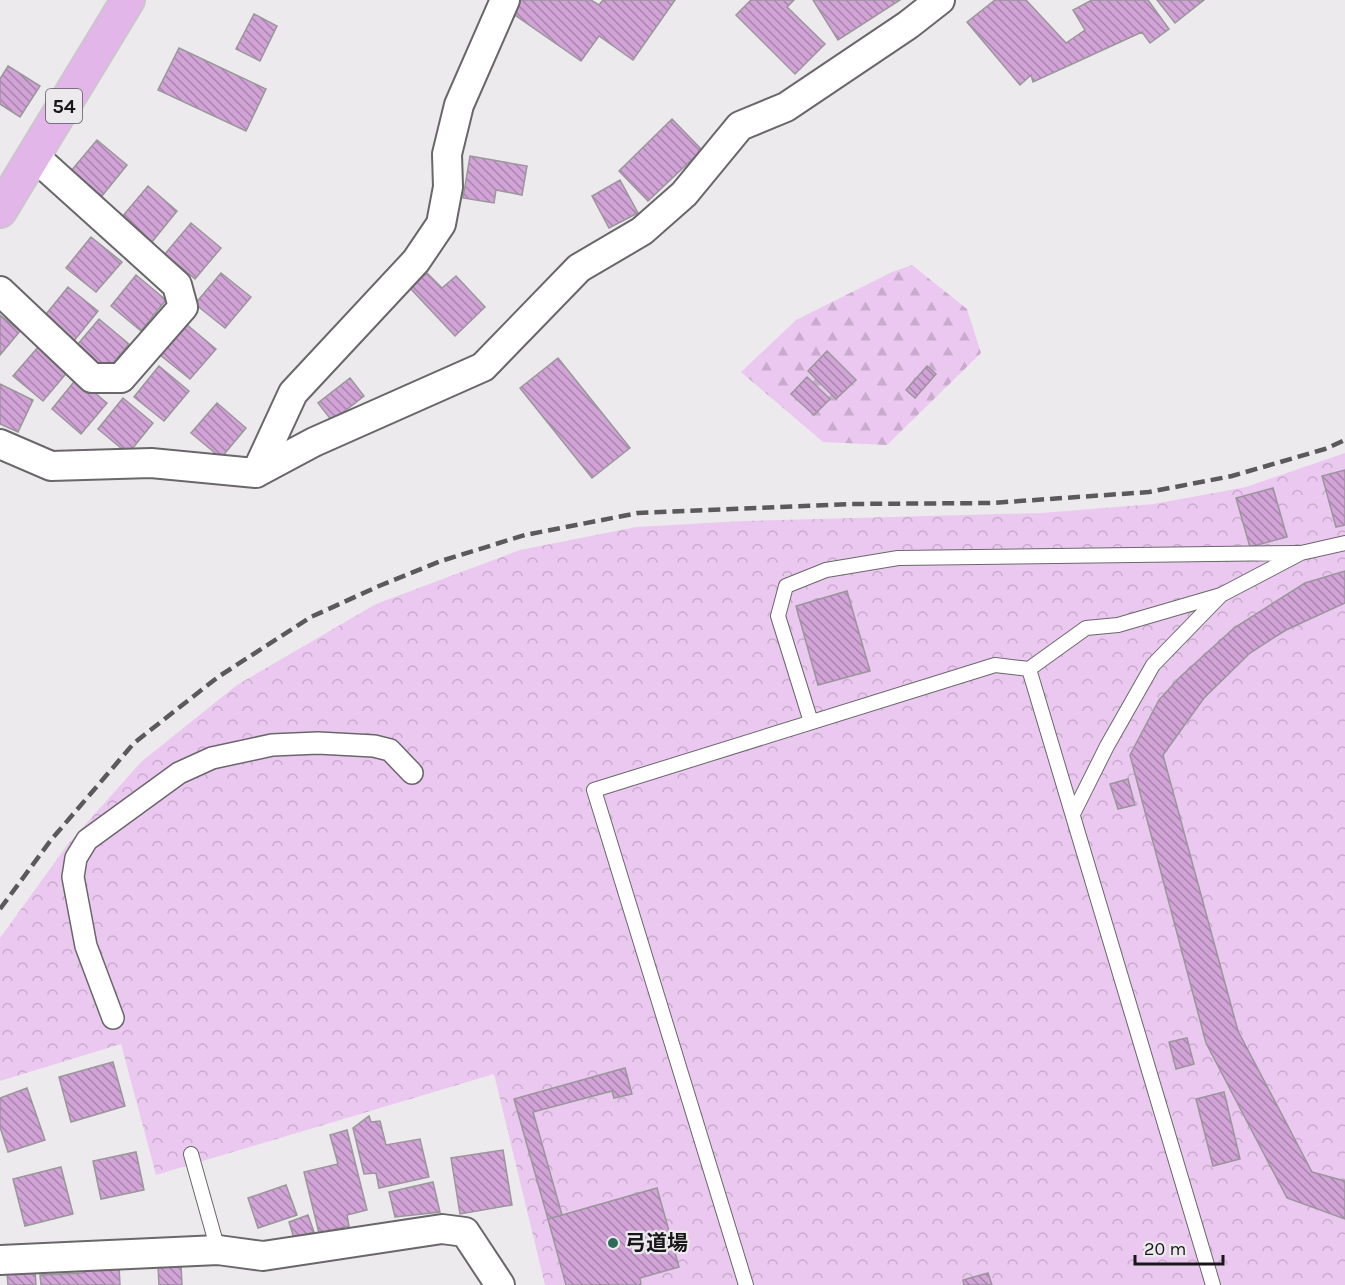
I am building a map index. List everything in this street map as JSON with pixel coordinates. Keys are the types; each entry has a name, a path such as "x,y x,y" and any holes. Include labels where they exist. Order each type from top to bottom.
{"main road":[{"name":"54","path":"0,211 128,0"}],"street":[{"path":"255,473 293,393 416,261 441,224 448,187 447,154 459,105 478,57 505,0"},
{"path":"0,444 51,466 151,463 255,473 314,442 483,367 579,268 642,231 684,194 740,126 786,107 908,25 940,0"},
{"path":"0,291 92,378 121,378 183,307 177,285 34,156"},
{"path":"113,1018 86,946 73,876 76,858 87,840 179,773 212,758 272,746 318,743 374,746 390,750 412,773"},
{"path":"0,1260 218,1250 263,1256 442,1229 465,1232 500,1285"}],"lane":[{"path":"811,722 778,616 786,586 826,570 898,558 1301,553 1345,543"},
{"path":"746,1285 594,790 995,665 1029,669 1086,628 1118,625 1221,595 1301,553"},
{"path":"1073,814 1107,746 1153,665 1221,595"},
{"path":"1029,669 1214,1285"},
{"path":"191,1154 218,1250"}],"green space":[{"path":"912,265 967,309 981,353 887,445 823,442 741,372 796,320 892,272"},
{"path":"1345,453 1345,1285 545,1285 494,1074 156,1175 121,1044 0,1081 0,938 68,844 141,762 237,685 376,604 520,550 636,527 742,521 1041,513 1154,504 1246,487"}],"building":[{"path":"521,0 591,0 599,5 603,0 675,0 633,60 599,36 581,61 512,13"},
{"path":"751,0 794,0 787,7 825,44 795,74 736,15"},
{"path":"813,0 900,0 838,40"},
{"path":"995,0 1026,0 1066,43 1085,30 1073,10 1092,0 1148,0 1169,29 1150,43 1142,32 1033,82 1031,75 1020,85 967,22"},
{"path":"1157,0 1204,0 1175,23"},
{"path":"254,14 277,26 260,61 236,49"},
{"path":"179,48 266,89 246,131 158,90"},
{"path":"8,66 40,86 20,117 0,104 0,79"},
{"path":"672,119 702,150 648,201 619,171"},
{"path":"97,140 127,165 102,196 71,171"},
{"path":"470,156 527,166 522,195 496,190 494,203 463,198"},
{"path":"620,180 638,213 609,228 592,196"},
{"path":"148,186 177,211 152,242 122,217"},
{"path":"191,223 221,248 195,279 165,254"},
{"path":"91,237 122,262 96,292 66,268"},
{"path":"221,273 251,297 225,328 195,304"},
{"path":"427,273 442,288 456,276 485,307 455,336 410,288"},
{"path":"136,275 166,300 141,331 111,306"},
{"path":"68,287 98,311 73,342 43,318"},
{"path":"0,315 20,331 0,355"},
{"path":"99,319 129,344 103,375 73,350"},
{"path":"186,324 216,349 190,379 160,355"},
{"path":"39,346 69,370 43,401 13,376"},
{"path":"827,351 856,380 836,399 808,371"},
{"path":"558,358 630,448 592,478 520,388"},
{"path":"159,366 189,391 164,421 134,397"},
{"path":"927,366 936,374 915,398 906,390"},
{"path":"807,377 830,399 814,415 791,394"},
{"path":"77,378 107,403 81,434 52,409"},
{"path":"350,378 364,396 332,421 318,403"},
{"path":"0,384 33,400 18,432 0,424"},
{"path":"123,398 153,423 128,454 98,429"},
{"path":"217,403 246,428 221,458 191,433"},
{"path":"1345,470 1345,525 1336,527 1322,476"},
{"path":"1273,488 1287,537 1250,547 1236,498"},
{"path":"1345,571 1345,603 1286,630 1250,653 1204,698 1163,755 1238,1031 1312,1172 1345,1181 1345,1219 1287,1198 1206,1043 1130,755 1159,700 1180,677 1234,628 1305,583"},
{"path":"847,591 870,671 818,685 796,606"},
{"path":"1128,779 1135,805 1118,809 1110,784"},
{"path":"1187,1038 1194,1064 1176,1069 1169,1042"},
{"path":"113,1062 125,1106 71,1122 59,1077"},
{"path":"625,1068 632,1094 614,1098 612,1091 533,1112 562,1215 548,1219 514,1099"},
{"path":"27,1088 45,1140 8,1152 0,1127 0,1098"},
{"path":"1224,1092 1240,1159 1213,1166 1196,1099"},
{"path":"369,1116 371,1122 380,1121 386,1145 420,1139 429,1177 379,1188 376,1173 364,1174 353,1128"},
{"path":"347,1130 367,1210 347,1215 349,1226 319,1233 304,1172 338,1164 330,1135"},
{"path":"503,1150 512,1205 460,1214 451,1158"},
{"path":"136,1152 144,1190 101,1199 93,1161"},
{"path":"61,1167 73,1214 25,1226 13,1179"},
{"path":"433,1182 440,1212 395,1217 389,1192"},
{"path":"286,1185 297,1215 258,1228 248,1198"},
{"name":"弓道場","path":"657,1188 679,1267 640,1278 641,1284 639,1285 566,1285 548,1219"},
{"path":"308,1215 314,1232 294,1238 289,1222"},
{"path":"181,1265 182,1285 159,1285 158,1266"},
{"path":"119,1266 120,1285 41,1285 40,1275 83,1273 83,1268"},
{"path":"35,1270 36,1285 8,1285 7,1273"},
{"path":"988,1273 992,1285 964,1285 963,1280"}],"railway":[{"path":"0,909 51,840 134,743 218,677 311,617 441,561 525,535 638,513 852,504 992,503 1149,492 1232,476 1325,449 1345,440"}],"place":[{"name":"弓道場","path":"613,1243"}]}
